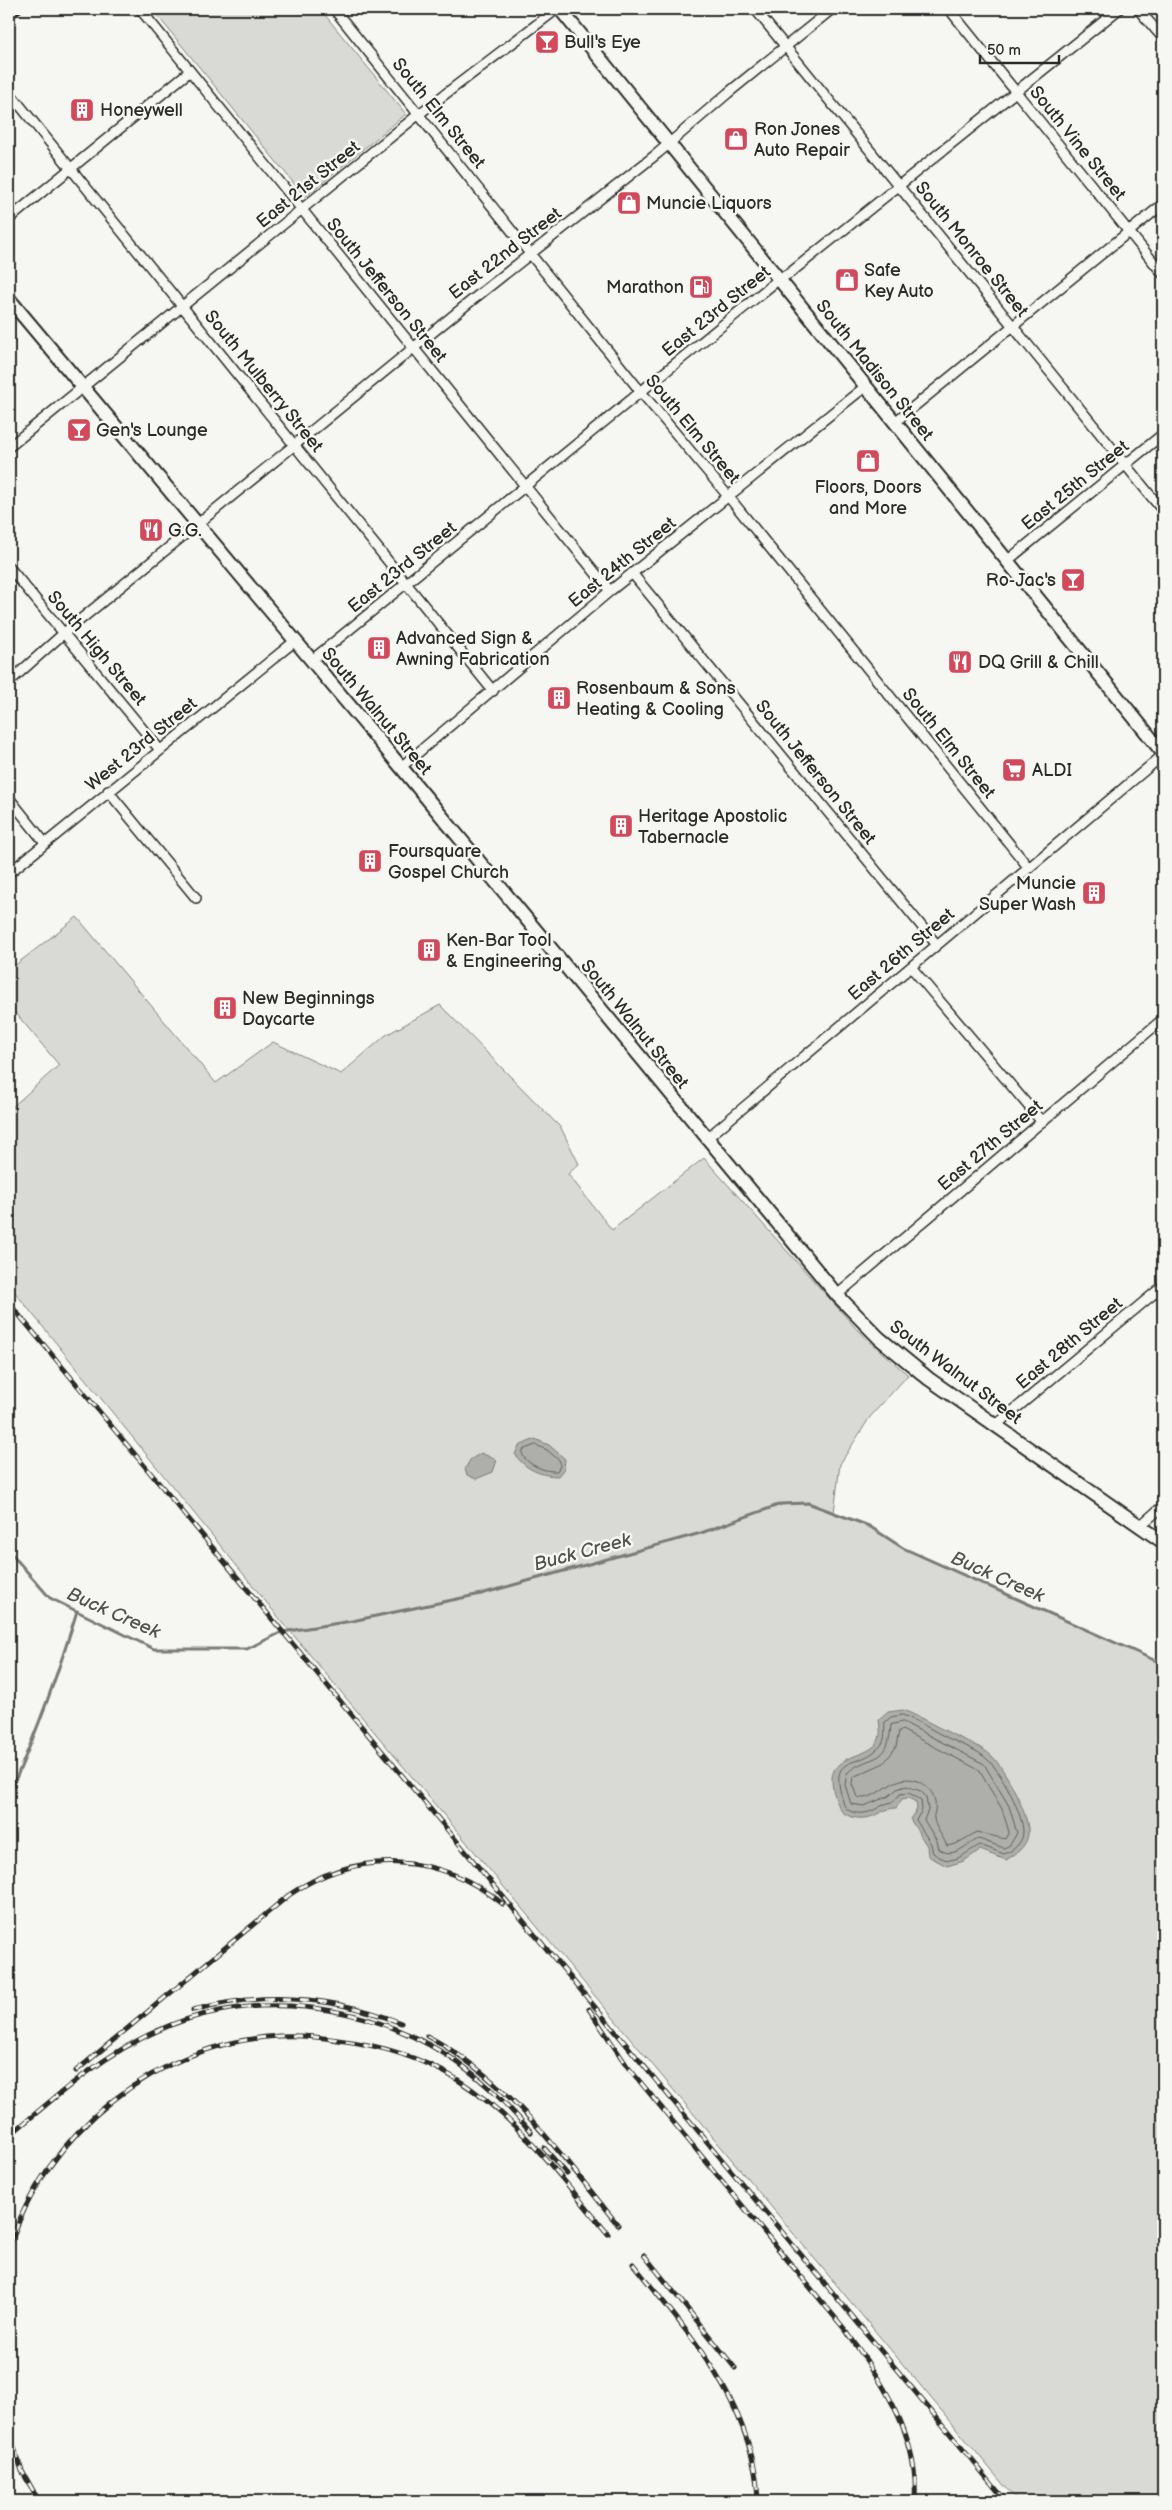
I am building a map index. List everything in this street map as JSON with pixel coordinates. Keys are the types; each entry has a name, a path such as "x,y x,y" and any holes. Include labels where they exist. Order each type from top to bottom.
{"main road":[{"name":"South Madison Street","path":"558,9 670,142 1163,754"},
{"name":"South Walnut Street","path":"9,299 199,524 706,1139 838,1296 901,1358 1163,1542"}],"street":[{"name":"South Jefferson Street","path":"140,9 610,591"},
{"name":"South Elm Street","path":"334,9 641,392 728,496 1029,868"},
{"name":"East 21st Street","path":"9,447 419,114 558,9"},
{"name":"South Monroe Street","path":"755,9 1163,511"},
{"name":"East 22nd Street","path":"9,682 64,633 832,9"},
{"name":"South Vine Street","path":"949,9 1163,274"},
{"name":"East 23rd Street","path":"312,660 407,585 779,279 790,273 1118,9"},
{"path":"1138,9 1163,38"},
{"path":"9,219 190,71"},
{"name":"South Mulberry Street","path":"9,92 296,444 493,691"},
{"path":"895,422 1163,204"},
{"name":"East 24th Street","path":"401,767 610,591 866,386"},
{"name":"East 25th Street","path":"1007,561 1163,434"},
{"name":"South High Street","path":"9,567 160,750"},
{"name":"South Jefferson Street","path":"632,573 937,945"},
{"name":"West 23rd Street","path":"9,873 295,641"},
{"name":"East 26th Street","path":"706,1139 1163,754"},
{"path":"108,791 196,898"},
{"path":"9,798 45,843"},
{"path":"911,967 1042,1122"},
{"name":"East 27th Street","path":"838,1296 1163,1019"},
{"name":"East 28th Street","path":"996,1425 1163,1286"},
{"path":"1141,1525 1163,1506"}],"shaded area":[{"path":"152,9 320,9 406,114 305,197"},
{"path":"77,917 216,1083 273,1042 341,1074 386,1035 440,1005 561,1128 579,1164 568,1174 612,1230 704,1158 862,1335 908,1375 870,1417 840,1464 834,1513 869,1526 903,1548 1163,1664 1163,2501 1017,2501 275,1613 9,1285 9,1110 59,1065 9,1005 9,970"}],"water":[{"path":"535,1439 549,1445 565,1459 564,1469 558,1476 545,1475 528,1468 515,1454 519,1446"},
{"path":"481,1453 497,1460 493,1472 476,1479 467,1475 465,1469 470,1460"},
{"path":"903,1710 982,1749 997,1762 1016,1794 1028,1827 1027,1839 1017,1853 1006,1860 980,1850 964,1861 947,1866 928,1856 927,1846 910,1819 917,1809 916,1802 908,1798 902,1799 896,1808 891,1808 868,1818 847,1815 840,1809 833,1789 832,1775 837,1766 845,1760 873,1747 880,1737 879,1720 888,1712"}],"waterway":[{"name":"Buck Creek","path":"9,1551 50,1598 154,1649 247,1649 282,1632 352,1621 481,1594 701,1533 781,1504 808,1503 869,1526 903,1548 1163,1664"},
{"path":"9,1794 46,1704 77,1611"}],"railway":[{"path":"9,19 21,9"},
{"path":"9,1303 1006,2501"},
{"path":"76,2071 289,1895 315,1880 342,1870 369,1864 397,1863 425,1866 452,1874 478,1887 503,1904"},
{"path":"193,2010 245,2000 298,1999 350,2007 401,2023"},
{"path":"9,2136 80,2077 138,2040 194,2017 231,2009 268,2006 305,2007 342,2013 378,2023 412,2036 445,2054 481,2080 531,2132"},
{"path":"589,2009 627,2066 847,2332 873,2371 896,2411 905,2432 915,2477 915,2501"},
{"path":"9,2249 26,2207 49,2168 78,2132 112,2101 150,2075 191,2056 235,2042 280,2036 309,2036 369,2045 415,2059 458,2080 501,2113 520,2131 608,2234"},
{"path":"427,2036 484,2074 509,2097 555,2146 618,2225"},
{"path":"544,2148 567,2174"},
{"path":"644,2255 735,2368"},
{"path":"633,2264 696,2345 732,2403 745,2434 754,2466 758,2501"},
{"path":"9,2433 22,2471 39,2501"}],"place":[{"name":"Bull's Eye","path":"547,42"},
{"name":"Honeywell","path":"82,110"},
{"name":"Ron Jones Auto Repair","path":"736,139"},
{"name":"Muncie Liquors","path":"629,203"},
{"name":"Safe Key Auto","path":"847,280"},
{"name":"Marathon","path":"701,287"},
{"name":"Gen's Lounge","path":"79,430"},
{"name":"Floors, Doors and More","path":"868,461"},
{"name":"G.G.","path":"151,530"},
{"name":"Ro-Jac's","path":"1073,580"},
{"name":"Advanced Sign & Awning Fabrication","path":"379,648"},
{"name":"DQ Grill & Chill","path":"960,662"},
{"name":"Rosenbaum & Sons Heating & Cooling","path":"559,698"},
{"name":"ALDI","path":"1014,770"},
{"name":"Heritage Apostolic Tabernacle","path":"621,826"},
{"name":"Foursquare Gospel Church","path":"370,861"},
{"name":"Muncie Super Wash","path":"1094,893"},
{"name":"Ken-Bar Tool & Engineering","path":"429,950"},
{"name":"New Beginnings Daycarte","path":"225,1008"}]}
